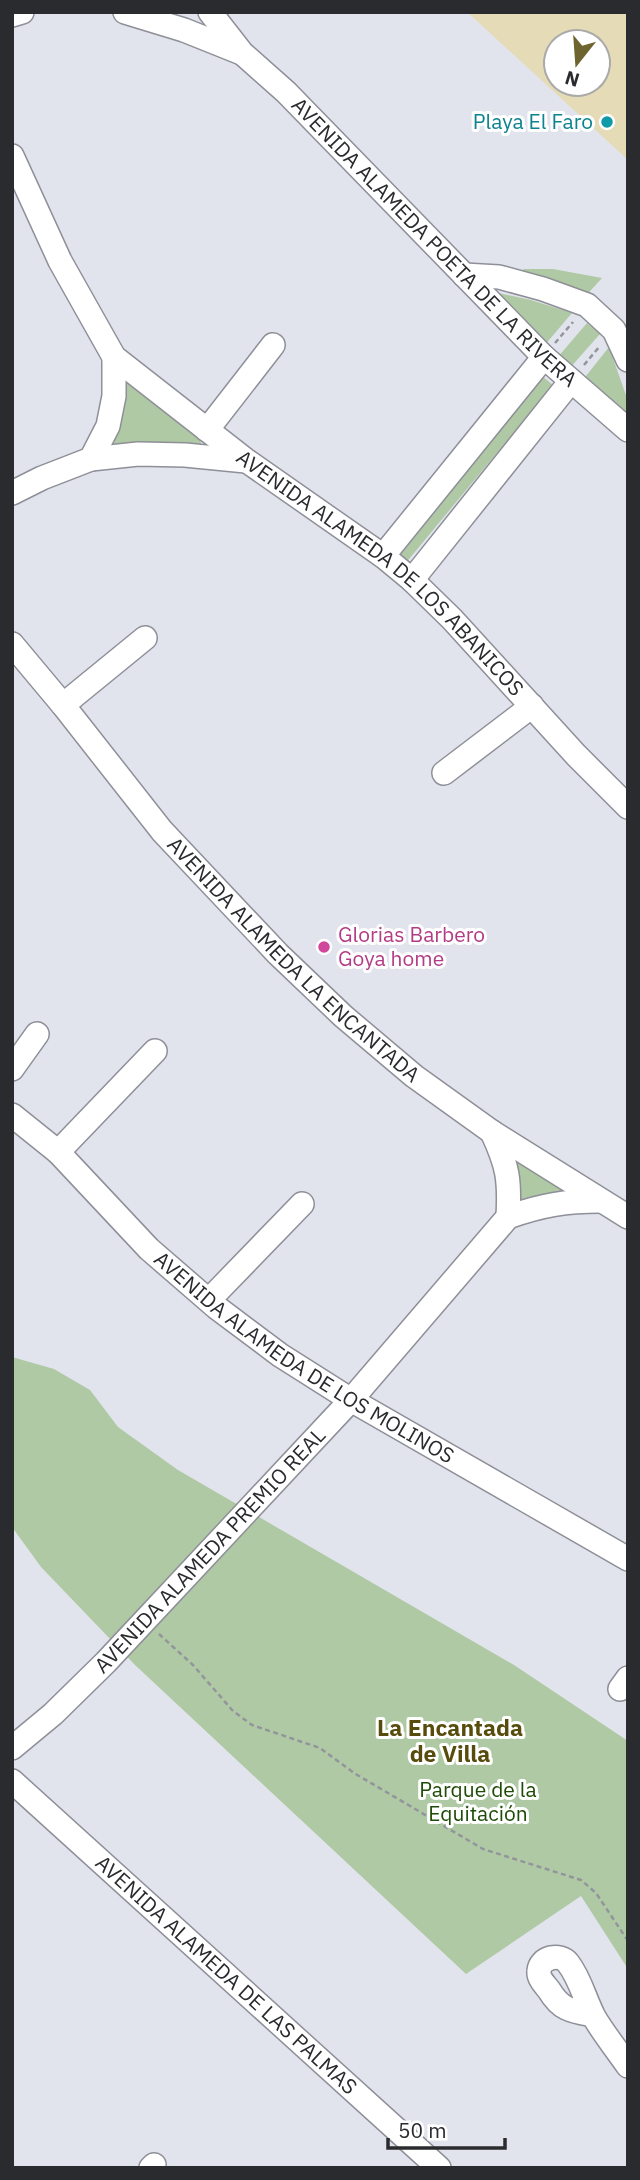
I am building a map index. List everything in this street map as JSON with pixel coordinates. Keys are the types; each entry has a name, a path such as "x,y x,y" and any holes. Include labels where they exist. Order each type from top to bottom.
{"street":[{"path":"12,15 22,12"},
{"name":"AVENIDA ALAMEDA POETA DE LA RIVERA","path":"210,12 242,53 286,93 544,357 628,430"},
{"name":"AVENIDA ALAMEDA POETA DE LA RIVERA","path":"132,13 242,53"},
{"path":"12,156 17,180 114,357 114,396 108,426 91,459"},
{"path":"464,275 499,277 587,305 614,330 628,360"},
{"path":"207,430 273,345"},
{"name":"AVENIDA ALAMEDA DE LOS ABANICOS","path":"114,357 247,461 383,556 412,580 453,620 628,807"},
{"path":"383,556 544,357"},
{"path":"412,580 571,381"},
{"path":"12,494 42,478 91,459 138,454 247,461"},
{"path":"63,705 145,638"},
{"name":"AVENIDA ALAMEDA LA ENCANTADA","path":"12,644 162,831 278,954 343,1016 414,1076 492,1132 628,1217"},
{"path":"444,773 532,706"},
{"path":"12,1069 37,1034"},
{"path":"58,1152 155,1051"},
{"name":"AVENIDA ALAMEDA DE LOS MOLINOS","path":"12,1115 58,1152 149,1249 280,1355 351,1400 628,1559"},
{"path":"492,1132 505,1161 510,1186 508,1217"},
{"name":"AVENIDA ALAMEDA PREMIO REAL","path":"12,1748 53,1714 106,1662 351,1400 508,1217 537,1206 565,1201 601,1201"},
{"path":"209,1300 302,1205"},
{"name":"AVENIDA ALAMEDA DE LAS PALMAS","path":"12,1781 439,2168"},
{"path":"593,2015 628,2066"}],"path":[{"path":"544,357 587,305"},
{"path":"571,381 614,330"},
{"path":"144,1621 193,1665 233,1711 252,1725 320,1748 354,1773 483,1849 581,1881 596,1893 628,1941"}],"green space":[{"path":"524,269 553,269 602,278 583,299 519,272"},
{"path":"498,293 531,300 572,313 544,346"},
{"path":"587,323 600,334 569,369 557,358"},
{"path":"609,347 628,401 628,424 582,381"},
{"path":"542,376 553,385 405,564 394,555"},
{"path":"124,381 133,385 200,440 198,447 114,444"},
{"path":"510,1151 570,1194 521,1205"},
{"name":"Parque de la Equitación","path":"12,1357 54,1369 90,1390 118,1427 178,1470 514,1665 628,1741 628,1969 581,1896 466,1974 135,1665 41,1567 12,1527"}],"sand":[{"name":"Playa El Faro","path":"467,12 628,12 628,160 561,98 612,98 612,28 542,28 542,81"}],"place":[{"name":"Playa El Faro","path":"607,122"},
{"name":"Glorias Barbero Goya home","path":"324,947"}],"district":[{"name":"La Encantada de Villa","path":"450,1741"}]}
